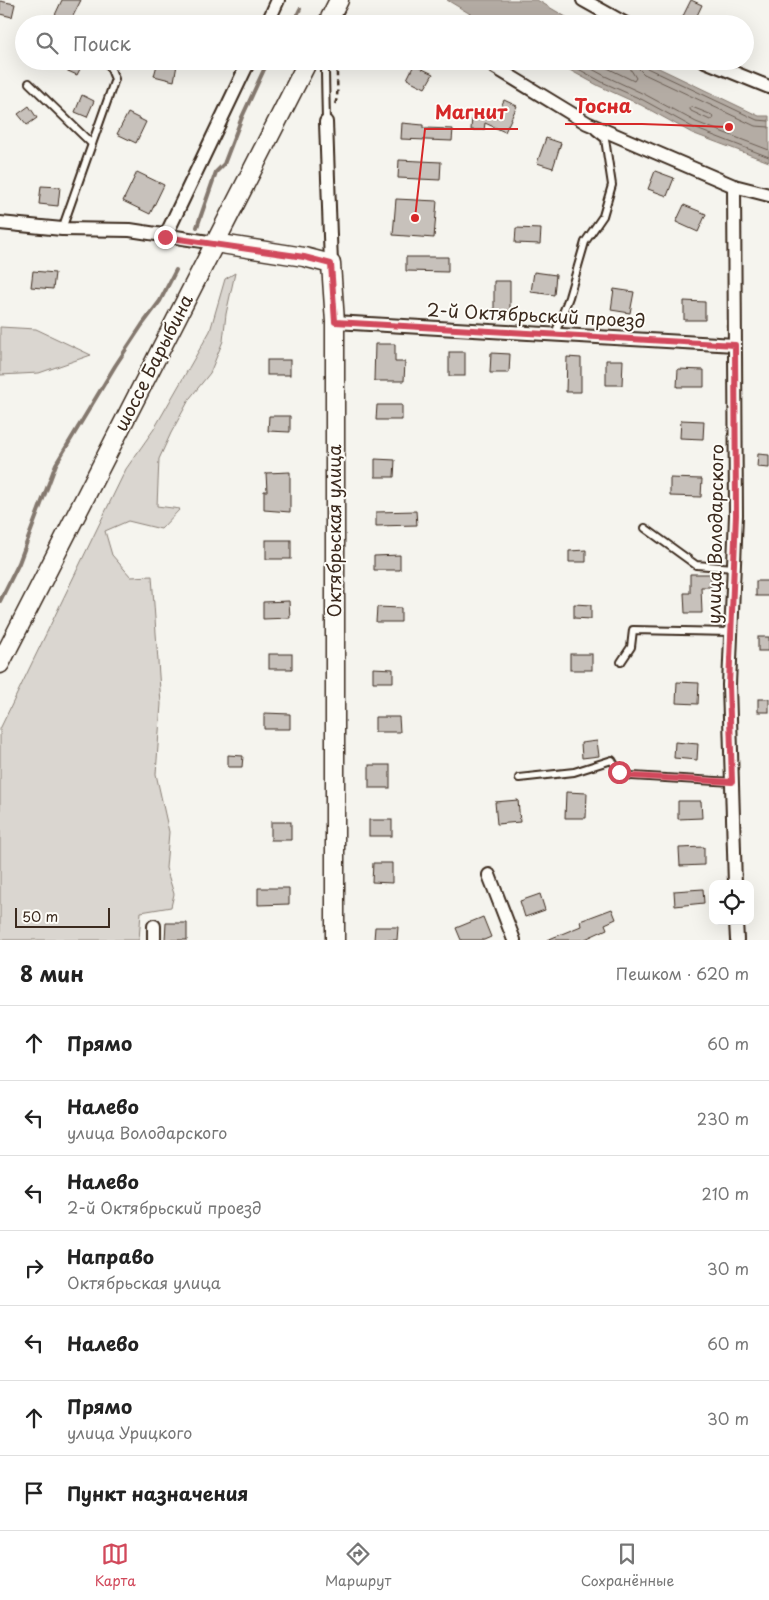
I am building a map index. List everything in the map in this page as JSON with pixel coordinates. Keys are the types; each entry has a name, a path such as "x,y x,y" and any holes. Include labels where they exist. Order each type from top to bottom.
{"street":[{"path":"271,15 278,0"},
{"path":"332,15 339,0"},
{"path":"583,0 610,15"},
{"path":"165,237 245,70"},
{"name":"шоссе Барыбина","path":"0,664 303,70"},
{"path":"500,70 587,123 734,186 769,196"},
{"path":"726,70 769,88"},
{"name":"Октябрьская улица","path":"326,122 335,322 335,940"},
{"name":"улица Володарского","path":"734,186 736,515 729,685 735,880"},
{"path":"0,223 62,228 130,230 165,237 304,257 331,264"},
{"name":"2-й Октябрьский проезд","path":"335,322 735,345"},
{"path":"489,875 514,940"},
{"path":"736,925 736,940"},
{"path":"154,926 154,940"}],"lane":[{"path":"62,228 115,79 112,70"},
{"path":"325,72 326,122"},
{"path":"29,83 92,144"},
{"path":"555,334 569,297 585,242 603,216 612,186 605,139 587,123"},
{"path":"645,528 696,565 734,568"},
{"path":"621,662 632,647 634,630 731,632"},
{"path":"519,778 574,772 612,760 619,772 632,776 732,782"}],"shaded area":[{"path":"235,273 226,314 223,341 210,373 190,398 159,459 157,506 180,509 161,529 128,521 105,531 112,555 131,577 152,576 161,704 156,774 169,832 166,868 174,894 171,907 141,912 139,940 0,940 0,729 126,469 154,429 210,331 225,279"},
{"path":"0,327 36,329 91,355 39,373 0,375"}],"water":[{"path":"447,0 537,0 563,15 472,15"},
{"path":"570,70 663,70 759,116 769,116 769,162 692,133 641,105"}],"building":[{"path":"62,0 81,0 74,15 55,15"},
{"path":"691,0 702,5 697,15 684,15"},
{"path":"0,1 15,4 12,17 0,14"},
{"path":"66,70 80,70 77,75"},
{"path":"156,70 176,70 174,81 154,76"},
{"path":"412,70 425,70 433,74 425,88 407,79"},
{"path":"82,95 94,101 87,117 75,112"},
{"path":"504,100 517,106 505,132 485,123 484,130 471,130 472,116 496,118"},
{"path":"29,106 37,118 27,125 18,114"},
{"path":"128,113 146,122 136,143 117,134"},
{"path":"402,123 423,125 423,128 453,129 452,141 401,139"},
{"path":"546,138 561,143 553,168 537,163"},
{"path":"399,160 441,162 440,180 398,178"},
{"path":"655,171 674,178 667,196 648,189"},
{"path":"137,172 164,185 150,214 123,201"},
{"path":"41,186 60,187 58,206 39,204"},
{"path":"396,199 437,201 434,238 393,235"},
{"path":"684,205 706,214 698,232 676,222"},
{"path":"516,228 541,229 540,244 515,243"},
{"path":"406,257 448,257 448,272 406,271"},
{"path":"33,271 55,273 53,289 31,287"},
{"path":"534,272 556,275 554,295 531,292"},
{"path":"494,281 510,281 510,311 494,310"},
{"path":"614,289 634,292 630,313 611,310"},
{"path":"684,301 705,302 705,320 684,320"},
{"path":"375,344 395,344 395,362 405,362 404,381 374,381"},
{"path":"449,352 465,352 465,376 449,376"},
{"path":"491,353 510,354 509,373 490,373"},
{"path":"567,357 581,358 581,392 566,392"},
{"path":"267,360 290,360 290,375 267,375"},
{"path":"606,360 623,360 622,385 606,385"},
{"path":"678,369 704,370 704,387 677,387"},
{"path":"377,405 402,405 402,420 376,420"},
{"path":"269,416 290,416 290,432 268,431"},
{"path":"681,420 704,421 703,439 680,438"},
{"path":"758,454 769,455 769,468 757,467"},
{"path":"375,459 395,460 394,477 375,477"},
{"path":"290,472 290,512 264,510 264,491 267,491 266,473"},
{"path":"670,478 702,479 701,497 670,496"},
{"path":"416,511 417,525 376,526 376,512"},
{"path":"266,540 291,540 291,559 266,559"},
{"path":"586,550 586,562 569,562 569,551"},
{"path":"400,555 400,570 374,570 374,556"},
{"path":"690,574 711,574 711,587 701,587 702,613 685,613 684,593 690,593"},
{"path":"756,581 769,581 769,596 756,596"},
{"path":"289,601 290,618 263,619 263,602"},
{"path":"574,604 591,605 591,619 574,618"},
{"path":"377,607 401,608 401,622 376,622"},
{"path":"758,637 769,637 769,651 758,651"},
{"path":"269,654 292,654 292,669 269,669"},
{"path":"570,654 592,654 592,670 570,670"},
{"path":"373,668 393,669 393,682 373,682"},
{"path":"677,682 699,683 698,704 676,703"},
{"path":"758,699 769,699 769,712 758,712"},
{"path":"264,713 290,714 290,729 264,729"},
{"path":"375,717 399,717 400,732 375,732"},
{"path":"597,741 599,756 582,758 581,743"},
{"path":"675,742 698,744 697,760 674,758"},
{"path":"228,755 243,756 242,767 228,767"},
{"path":"369,765 390,765 390,788 369,788"},
{"path":"566,792 587,793 586,818 565,818"},
{"path":"518,800 520,822 497,824 495,802"},
{"path":"678,801 701,801 702,818 678,819"},
{"path":"369,820 392,820 392,836 369,836"},
{"path":"271,822 291,822 291,840 271,840"},
{"path":"704,847 704,865 680,866 679,848"},
{"path":"373,863 392,863 392,883 372,882"},
{"path":"258,888 289,888 289,904 258,905"},
{"path":"703,889 704,903 675,906 674,891"},
{"path":"540,894 545,910 525,917 520,901"},
{"path":"612,909 616,919 605,924 607,929 583,940 547,940 581,926 580,921"},
{"path":"483,917 491,937 484,940 461,940 456,928"},
{"path":"166,923 187,923 187,940 165,940"},
{"path":"375,927 398,927 397,940 374,940"}],"waterway":[{"path":"297,15 300,9"},
{"path":"197,227 216,172 224,164 242,117 264,70"},
{"path":"0,601 19,563 56,464 115,366 160,301 176,270"}],"place":[{"name":"Тосна","path":"729,127"},
{"name":"Магнит","path":"415,218"}],"route":[{"path":"165,237 304,257 331,264 335,322 735,345 736,515 729,685 732,782 632,776 619,772"}]}
